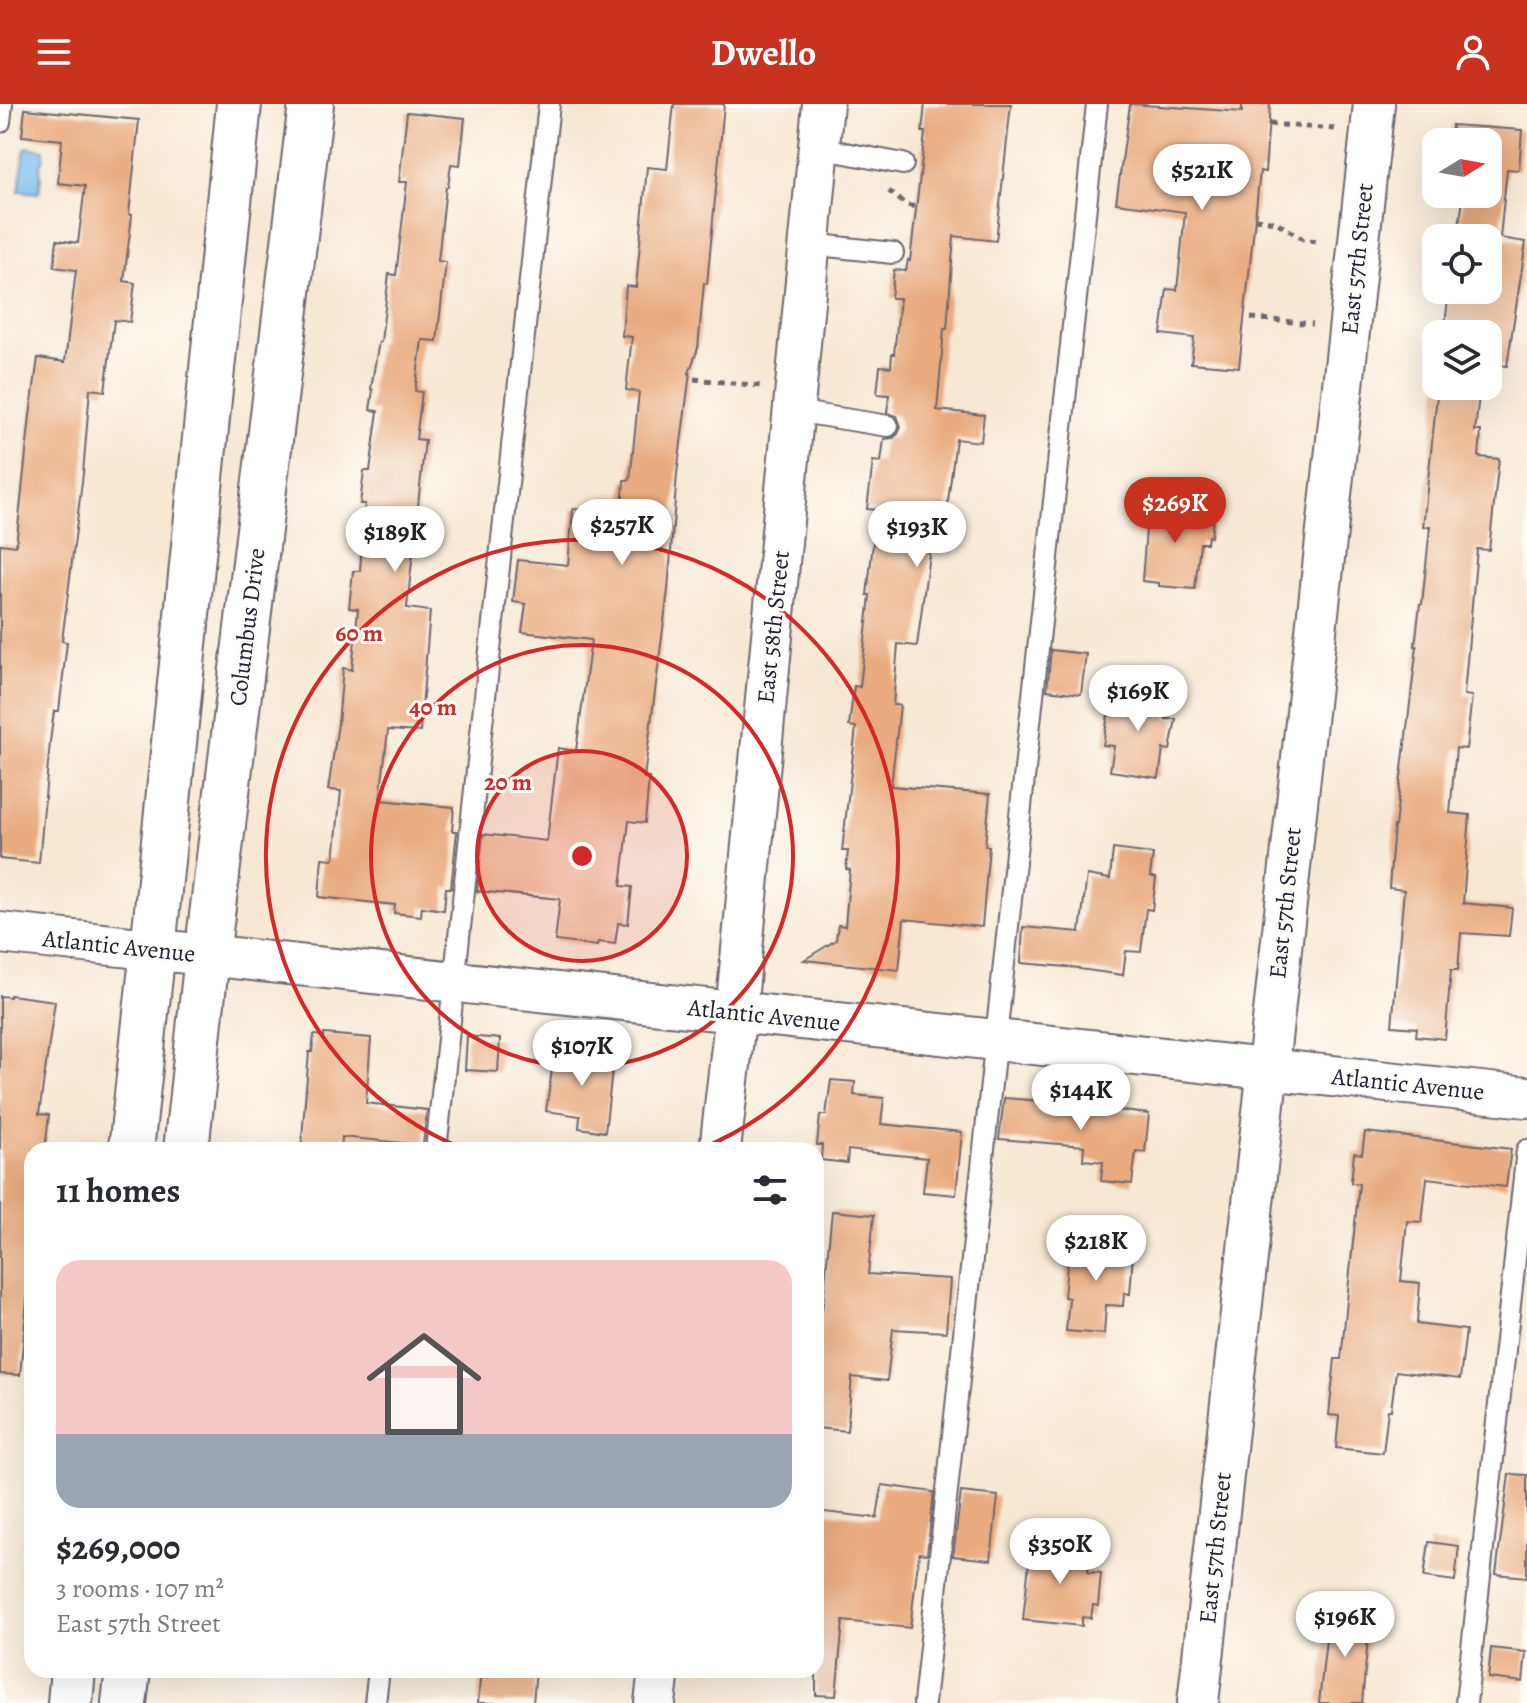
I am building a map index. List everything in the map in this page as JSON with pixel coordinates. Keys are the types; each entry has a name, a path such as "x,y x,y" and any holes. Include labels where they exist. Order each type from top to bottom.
{"street":[{"path":"132,1142 239,104"},
{"name":"Columbus Drive","path":"187,1142 311,104"},
{"name":"East 58th Street","path":"721,1142 823,104"},
{"name":"East 57th Street","path":"1198,1703 1373,118"},
{"name":"Atlantic Avenue","path":"0,933 1527,1097"},
{"path":"70,1703 72,1678"},
{"path":"124,1703 127,1678"},
{"path":"655,1703 658,1678"}],"lane":[{"path":"0,122 2,104"},
{"path":"437,1142 549,104"},
{"path":"924,1703 1097,104"},
{"path":"819,148 903,164"},
{"path":"809,244 893,253"},
{"path":"794,401 888,426"},
{"path":"1466,1703 1527,1150"},
{"path":"375,1703 378,1678"}],"path":[{"path":"1269,124 1373,118"},
{"path":"1255,219 1276,222 1303,239 1358,248"},
{"path":"1251,318 1350,327"},
{"path":"694,379 794,401"}],"water":[{"path":"29,147 44,150 39,193 19,191 24,153"}],"building":[{"path":"674,104 724,104 707,284 704,283 698,348 689,373 677,474 668,590 644,778 649,778 645,823 629,821 621,886 632,887 628,924 618,923 615,944 598,942 597,946 555,941 560,899 477,891 483,834 547,841 558,748 576,751 591,640 522,632 526,604 513,602 518,560 568,565 573,509 622,512 624,480 630,480 639,392 626,390 632,337 622,336 626,286 636,287 647,167 667,169"},
{"path":"925,104 1011,104 996,241 954,236 937,410 984,415 981,442 956,439 946,517 934,516 917,646 898,644 893,705 900,705 891,786 990,794 985,846 989,846 982,927 904,919 899,970 804,960 836,940 838,925 845,926 850,870 846,869 848,851 842,851 856,727 849,726 854,686 860,687 877,510 867,509 873,461 881,462 884,439 893,438 901,427 897,416 887,413 889,395 877,394 880,366 891,367 894,354 900,298 891,298 894,270 906,271 910,261 925,132 922,132"},
{"path":"1130,104 1242,112 1242,104 1270,104 1265,172 1260,171 1239,367 1191,363 1194,338 1161,334 1167,289 1177,290 1185,212 1116,203"},
{"path":"25,109 139,120 124,281 135,283 130,322 114,320 105,391 90,389 83,474 62,641 67,642 59,711 54,711 50,742 39,863 0,859 0,544 16,546 38,358 65,362 76,270 54,267 57,240 78,243 85,186 58,183 62,140 22,136"},
{"path":"407,112 465,118 460,165 451,164 446,187 438,261 446,262 437,341 422,340 415,391 422,392 416,439 425,440 407,608 430,611 420,732 388,730 380,800 454,807 452,831 457,831 451,888 446,888 444,910 422,907 421,916 394,913 395,905 319,897 322,858 334,859 341,791 328,790 343,668 352,670 358,609 349,608 353,571 360,571 365,504 360,504 364,471 370,471 378,411 370,410 371,389 381,342 389,274 396,275 407,182 399,182"},
{"path":"1452,125 1494,128 1452,128"},
{"path":"1502,129 1522,130 1519,170 1507,169 1501,224 1459,224 1462,208 1502,208"},
{"path":"1502,238 1526,242 1507,366 1502,365 1502,320 1446,320 1447,304 1502,304"},
{"path":"1437,400 1478,400 1475,431 1481,431 1479,457 1499,459 1489,550 1477,549 1464,695 1472,696 1466,749 1456,748 1450,813 1470,815 1463,903 1512,908 1509,936 1461,933 1458,970 1451,970 1445,1039 1416,1036 1417,1028 1392,1026 1404,890 1389,888 1430,527 1423,527"},
{"path":"1153,503 1214,510 1211,537 1208,536 1207,543 1200,543 1195,589 1159,586 1159,583 1142,581 1146,530 1151,527"},
{"path":"1051,650 1086,654 1081,694 1047,690"},
{"path":"1112,691 1168,699 1166,719 1176,719 1170,750 1163,749 1159,778 1110,771 1114,746 1103,745"},
{"path":"1113,849 1153,854 1150,876 1156,878 1152,910 1146,909 1141,952 1126,951 1123,975 1021,963 1023,927 1080,932 1087,875 1110,879"},
{"path":"0,996 55,1001 39,1114 49,1115 46,1142 24,1142 24,1332 20,1375 0,1374"},
{"path":"314,1035 371,1038 366,1103 427,1110 423,1142 342,1137 342,1142 302,1142 309,1052 312,1052"},
{"path":"467,1036 500,1039 498,1072 465,1070"},
{"path":"585,1048 614,1053 605,1132 579,1128 580,1116 546,1111 554,1056 583,1060"},
{"path":"831,1080 855,1082 854,1095 884,1098 881,1124 962,1132 956,1195 923,1192 927,1158 848,1150 847,1163 824,1160 824,1142 817,1142 820,1115 826,1115"},
{"path":"1004,1098 1105,1106 1105,1109 1149,1114 1145,1152 1136,1151 1132,1184 1101,1181 1103,1162 1083,1160 1084,1146 999,1139"},
{"path":"1365,1132 1511,1149 1506,1187 1427,1178 1422,1222 1407,1221 1401,1281 1420,1283 1417,1324 1466,1330 1460,1379 1396,1371 1383,1453 1336,1448 1339,1416 1329,1415 1335,1359 1341,1359 1359,1184 1351,1183 1354,1153 1362,1154"},
{"path":"832,1211 874,1215 868,1274 950,1279 946,1332 893,1329 887,1381 852,1377 847,1431 824,1429 824,1291"},
{"path":"1084,1237 1123,1241 1122,1253 1133,1255 1130,1294 1124,1293 1123,1306 1106,1305 1104,1334 1066,1331 1069,1298 1064,1297 1069,1247 1083,1248"},
{"path":"1509,1474 1527,1475 1527,1577 1496,1574"},
{"path":"882,1485 934,1492 927,1554 919,1553 910,1628 843,1621 836,1696 816,1695 816,1678 824,1678 824,1512 877,1518"},
{"path":"961,1492 998,1496 991,1560 953,1556"},
{"path":"1429,1542 1459,1546 1455,1581 1424,1577"},
{"path":"1031,1544 1090,1551 1088,1572 1101,1573 1098,1606 1093,1605 1091,1618 1082,1617 1082,1626 1023,1620"},
{"path":"1329,1612 1370,1616 1362,1703 1319,1703"},
{"path":"1491,1648 1526,1652 1523,1682 1488,1678"},
{"path":"480,1678 535,1678 533,1703 478,1703"}]}
